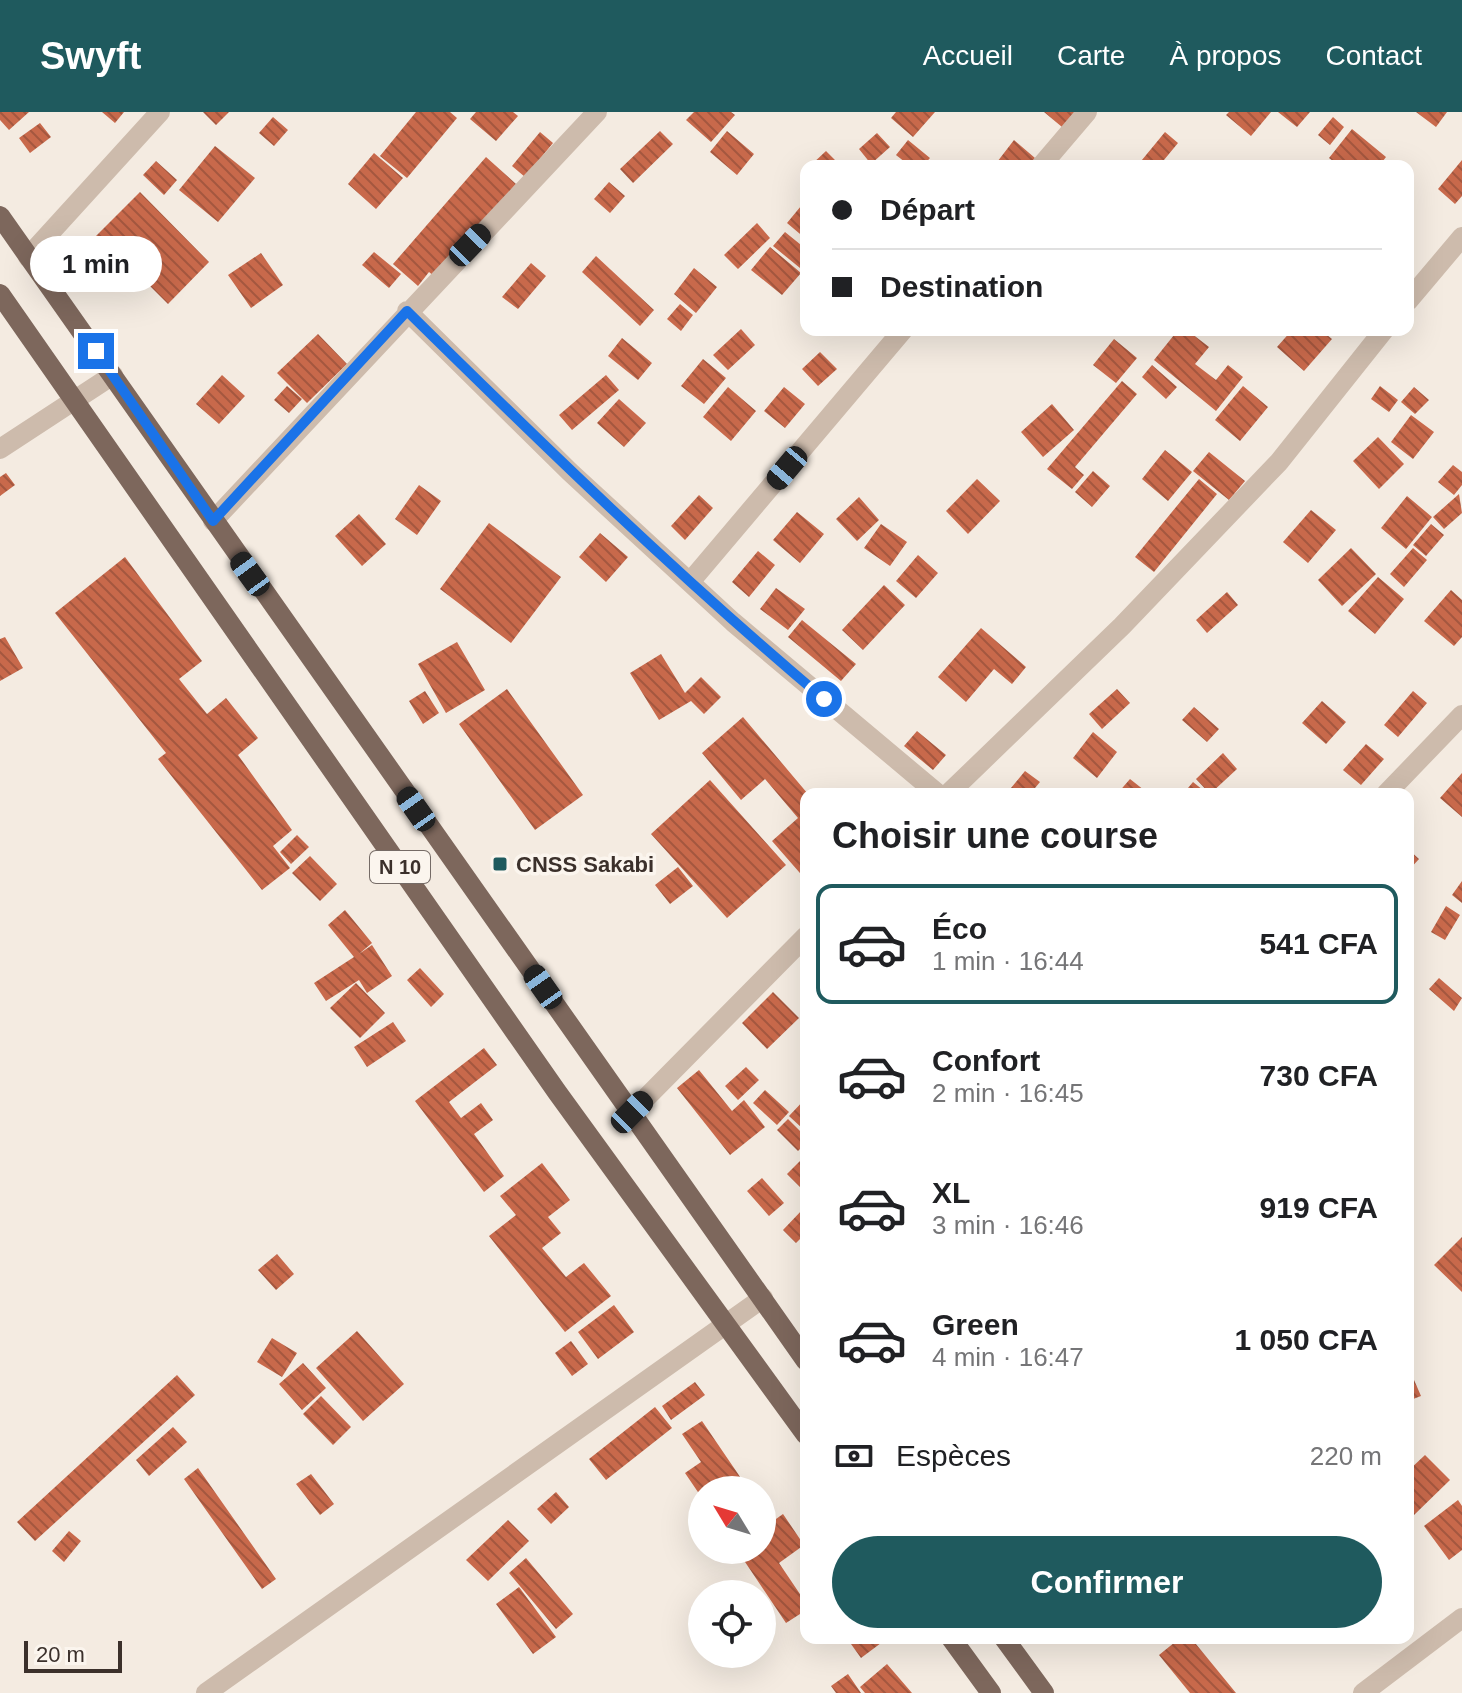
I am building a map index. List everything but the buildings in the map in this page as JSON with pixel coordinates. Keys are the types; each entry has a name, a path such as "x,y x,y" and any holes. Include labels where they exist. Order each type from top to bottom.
{"main road":[{"name":"N 10","path":"0,216 800,1352"},
{"name":"N 10","path":"0,294 557,1092 800,1426"},
{"path":"955,1644 991,1693"},
{"path":"1008,1644 1044,1693"}],"street":[{"path":"28,257 160,112"},
{"path":"213,521 597,112"},
{"path":"1046,160 1087,112"},
{"path":"1414,294 1462,237"},
{"path":"407,311 570,472 744,632 931,788"},
{"path":"690,582 898,336"},
{"path":"954,788 1122,626 1279,462 1379,336"},
{"path":"0,449 113,375"},
{"path":"1392,788 1462,715"},
{"path":"632,1112 800,942"},
{"path":"206,1693 726,1321 763,1298"},
{"path":"1363,1693 1462,1618"}],"place":[{"name":"CNSS Sakabi","path":"500,864"}],"route":[{"path":"96,351 213,521 407,311 570,472 733,622 824,699"}]}
